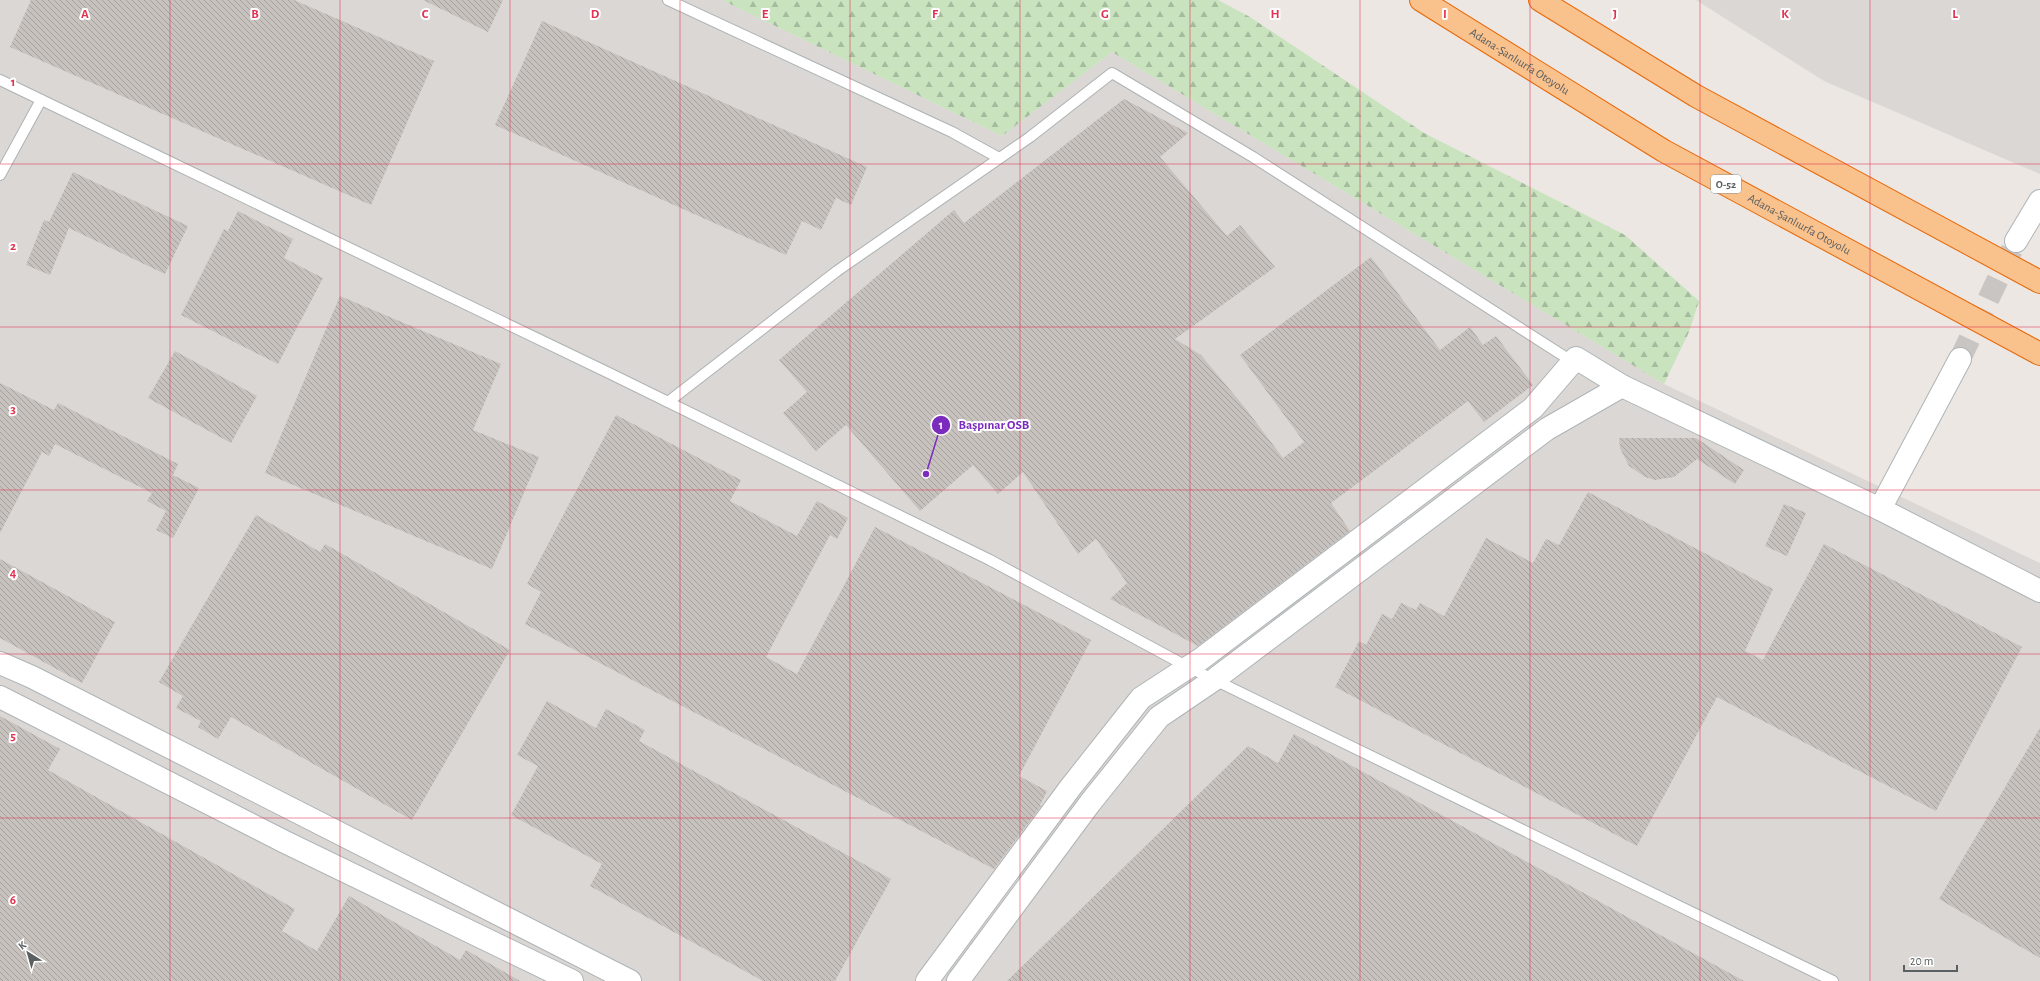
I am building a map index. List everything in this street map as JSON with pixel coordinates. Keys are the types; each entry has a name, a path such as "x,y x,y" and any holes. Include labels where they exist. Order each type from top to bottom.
{"highway":[{"name":"Adana-Şanlıurfa Otoyolu","path":"1421,0 1664,151 2040,354"},
{"path":"1540,0 1696,96 2040,282"}],"street":[{"path":"2016,241 2040,201"},
{"path":"1880,509 1960,359"},
{"path":"927,981 1070,788 1141,698 1188,667 1533,408 1574,360 1622,386 1880,509 2040,591"},
{"path":"958,981 1090,803 1159,717 1215,679 1546,429 1622,386"},
{"path":"0,663 630,981"},
{"path":"0,697 285,842 572,981"}],"lane":[{"path":"668,0 952,132 999,158"},
{"path":"668,402 837,270 1030,137 1112,73 1253,157 1574,360"},
{"path":"0,80 668,402 990,560 1188,667 1833,981"},
{"path":"0,175 41,100"}],"shaded area":[{"path":"0,0 722,0 1002,136 1112,52 1664,384 2040,563 2040,981 0,981"},
{"path":"1696,0 2040,0 2040,174 1824,81"}],"green space":[{"path":"722,0 1218,0 1250,17 1424,133 1625,235 1699,301 1689,332 1664,384 1112,52 1002,136"}],"building":[{"path":"31,0 294,0 434,61 371,205 10,47"},
{"path":"423,0 503,0 488,32"},
{"path":"542,21 867,167 851,205 836,198 821,230 802,221 786,255 495,125"},
{"path":"1124,99 1188,133 1160,157 1227,236 1240,225 1275,267 1175,339 1201,355 1246,409 1283,458 1304,442 1240,355 1371,257 1440,350 1470,327 1483,345 1496,336 1533,385 1484,422 1468,401 1331,503 1350,531 1198,646 1110,599 1127,583 1096,539 1078,554 1023,472 998,494 973,465 920,511 846,425 816,451 783,413 807,392 779,360 954,210 964,223"},
{"path":"73,172 188,226 165,274 69,228 50,275 26,265 44,220 49,222"},
{"path":"238,211 293,239 284,258 323,278 278,364 181,315 224,229 228,231"},
{"path":"340,296 501,364 473,430 539,457 492,569 265,473"},
{"path":"175,351 257,396 231,443 148,398"},
{"path":"0,383 54,410 58,403 178,464 173,475 199,488 173,538 156,530 166,511 147,501 152,493 55,444 49,456 42,452 0,533"},
{"path":"616,415 741,480 730,501 797,536 817,501 848,518 837,539 830,535 766,657 797,674 875,527 1091,640 1019,776 1047,791 1040,805 1041,806 994,869 525,624 541,592 527,584"},
{"path":"1619,438 1696,438 1744,470 1735,484 1697,459 1674,477 1655,480 1645,477 1629,466 1620,448"},
{"path":"1588,492 1773,589 1745,651 1763,660 1824,544 2022,647 1936,811 1717,697 1637,846 1335,687 1359,641 1366,645 1382,614 1392,619 1401,603 1416,610 1420,603 1444,616 1486,538 1533,563 1546,539 1559,545"},
{"path":"1784,504 1806,513 1787,556 1765,546"},
{"path":"256,515 320,552 325,544 510,650 412,820 231,717 218,739 198,727 201,721 176,708 183,696 159,682"},
{"path":"0,559 115,622 82,683 0,638"},
{"path":"547,701 596,728 606,709 645,730 639,741 891,879 835,981 763,981 590,886 602,864 511,815 538,766 517,755"},
{"path":"0,716 60,749 48,770 295,909 282,931 317,951 349,896 460,960 466,950 520,981 0,981"},
{"path":"2040,728 2040,958 1939,899"},
{"path":"1294,734 1744,981 1007,981 1248,746 1278,763"}],"tunnel":[{"path":"1960,359 2016,241"}],"place":[{"name":"Başpınar OSB","path":"926,474"}]}
